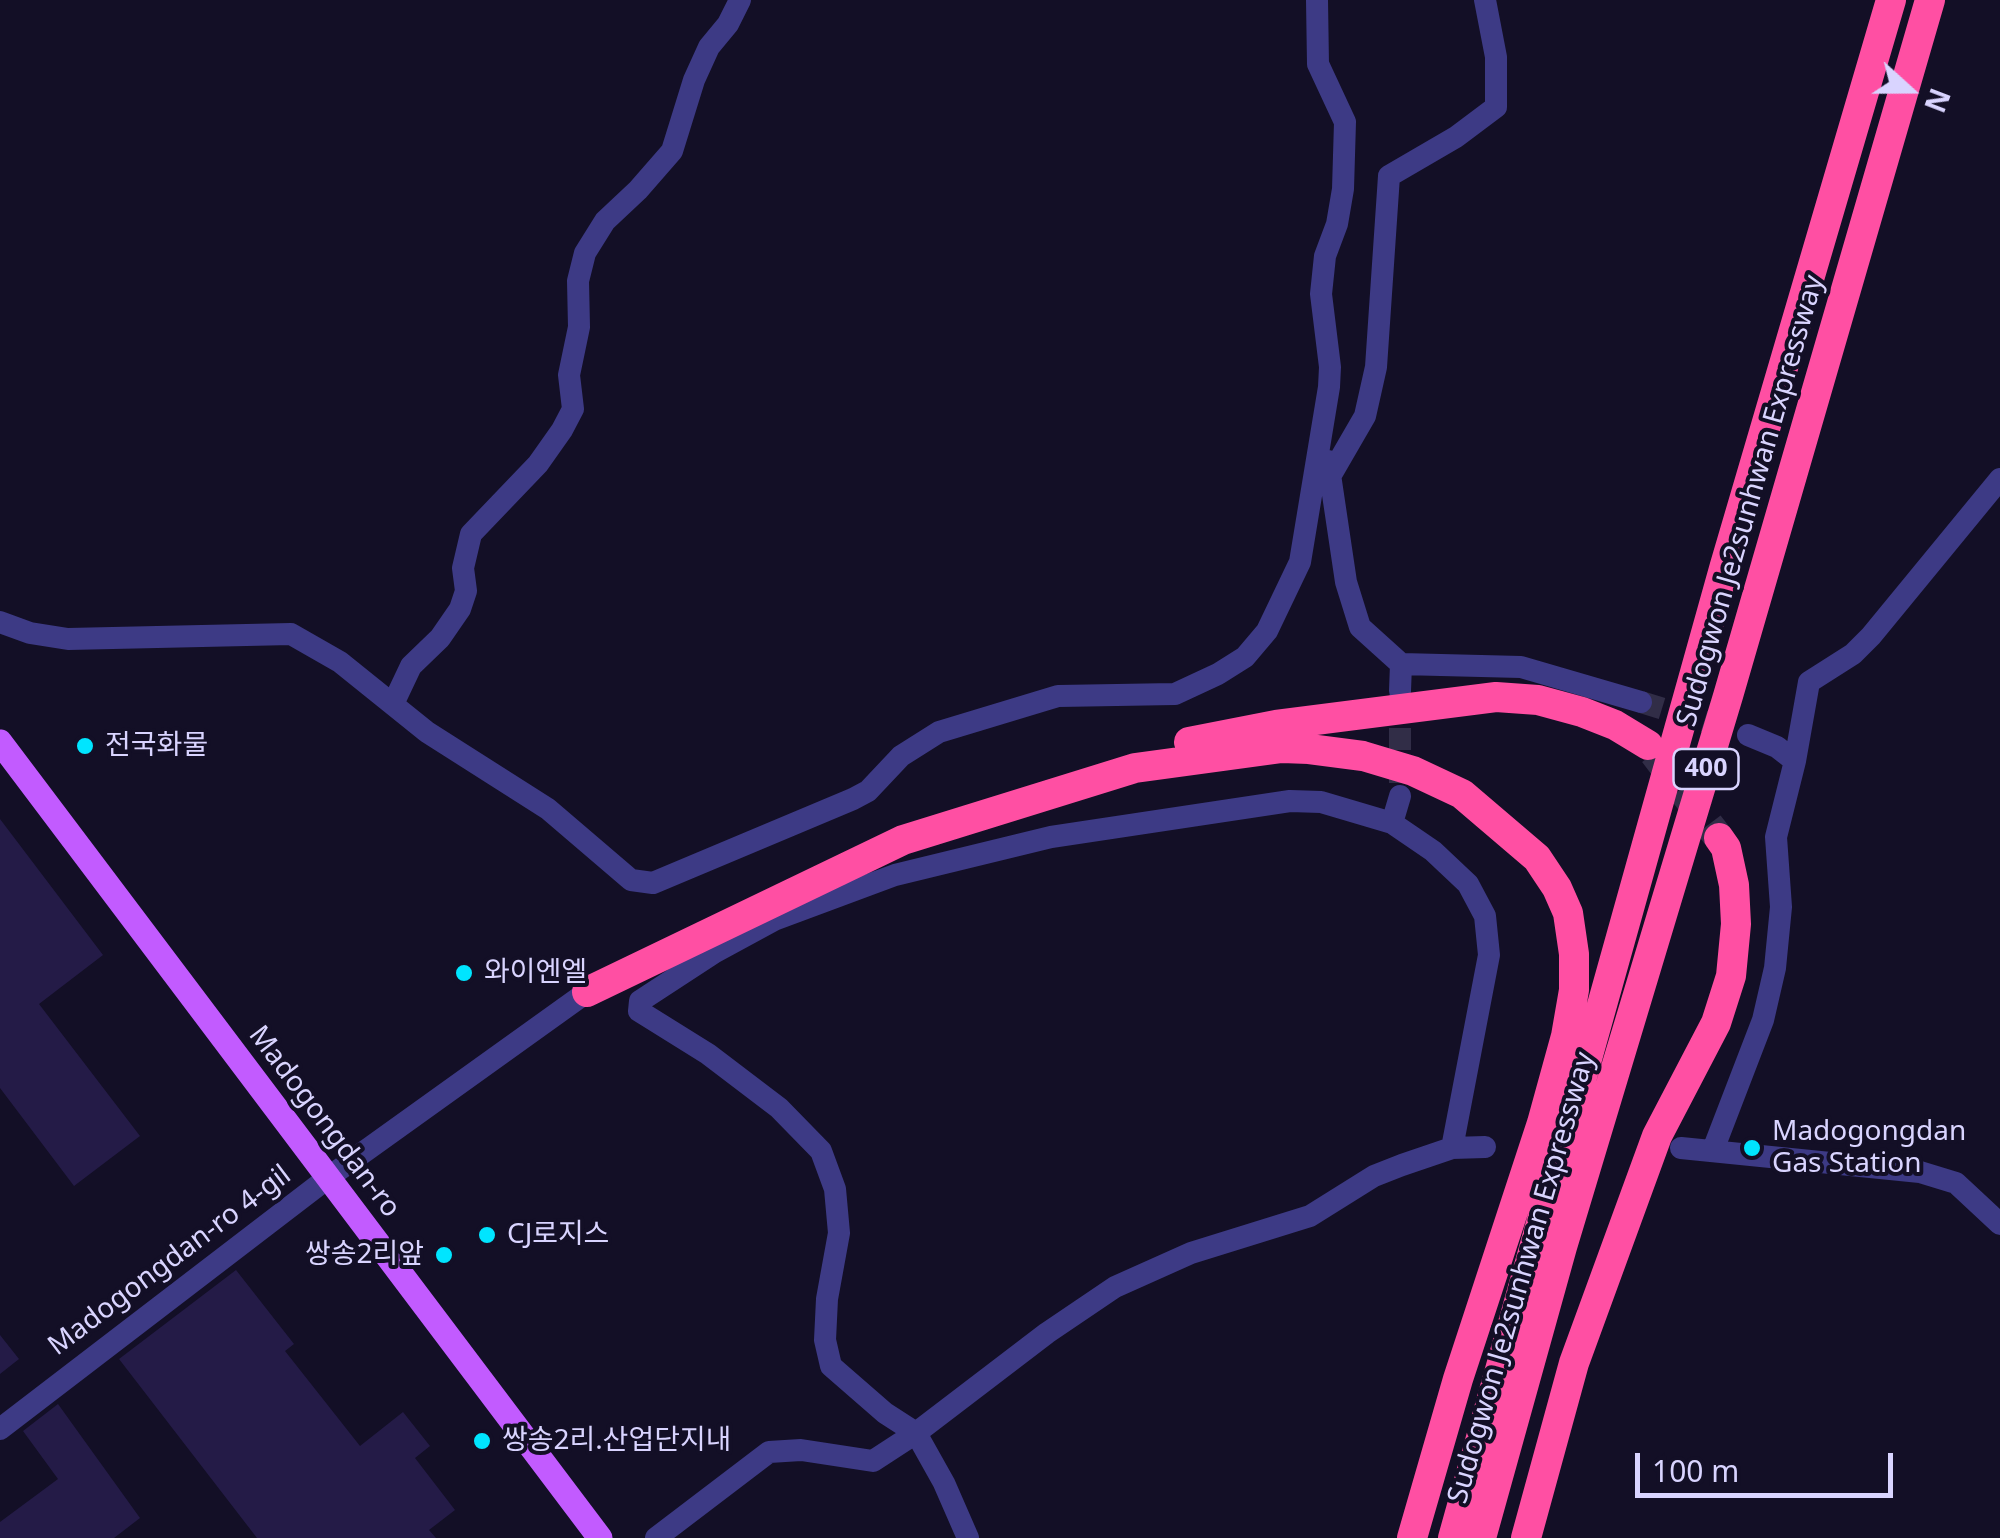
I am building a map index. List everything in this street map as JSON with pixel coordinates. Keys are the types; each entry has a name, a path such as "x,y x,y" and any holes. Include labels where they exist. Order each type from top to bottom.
{"highway":[{"name":"Sudogwon Je2sunhwan Expressway","path":"1453,1538 1724,565 1891,0"},
{"name":"Sudogwon Je2sunhwan Expressway","path":"1481,1538 1562,1247 1728,696 1930,0"},
{"path":"587,992 695,920 891,828 1119,755 1276,725 1496,698 1538,700 1582,712 1615,725 1648,745"},
{"path":"587,992 903,840 1135,768 1282,748 1310,749 1363,756 1462,794 1537,858 1558,888 1570,927 1574,990 1542,1123 1469,1344 1412,1538"},
{"path":"1526,1538 1586,1328 1657,1136 1716,1022 1731,976 1736,924 1734,885 1726,848 1719,838"}],"main road":[{"name":"Madogongdan-ro","path":"0,742 600,1538"}],"street":[{"path":"393,704 412,666 440,638 460,609 466,592 463,568 471,534 538,464 562,430 572,409 569,375 578,327 578,281 585,252 605,221 672,151 694,80 709,47 728,24 740,0"},
{"path":"0,622 30,633 68,639 291,634 340,662 427,732 548,808 631,880 653,884 868,792 900,756 939,732 1021,704 1058,696 1175,694 1218,674 1245,657 1267,630 1300,562 1330,367 1321,294 1324,256 1337,224 1345,149 1344,122 1318,64 1317,0"},
{"path":"1332,472 1364,416 1376,366 1389,176 1496,107 1496,57 1485,0"},
{"path":"1319,436 1332,472 1346,582 1360,627 1401,664 1521,668 1641,702"},
{"path":"1713,1150 1763,1020 1774,968 1780,907 1776,837 1810,682 1853,654 1871,636 2000,479"},
{"path":"1400,692 1401,664"},
{"path":"1748,735 1778,747 1795,762"},
{"path":"1392,823 1400,796"},
{"path":"968,1538 916,1433 885,1413 831,1366 824,1340 839,1233 835,1188 820,1151 779,1108 708,1054 639,1011 640,1001 715,952 774,920 895,875 1051,837 1290,802 1321,802 1392,823 1433,851 1468,884 1485,916 1489,955 1452,1148"},
{"name":"Madogongdan-ro 4-gil","path":"0,1430 329,1178 587,992"},
{"path":"656,1538 769,1452 801,1450 873,1460 916,1433 1047,1333 1115,1287 1192,1252 1310,1216 1374,1176 1452,1148 1484,1147"},
{"path":"1681,1148 1920,1172 1956,1183 2000,1224"}],"building":[{"path":"0,819 103,955 39,1004 140,1136 74,1186 0,1088"},
{"path":"236,1270 294,1344 285,1351 360,1446 403,1412 430,1446 415,1458 455,1510 429,1530 436,1538 257,1538 119,1359"},
{"path":"0,1335 19,1359 0,1374"},
{"path":"58,1404 140,1518 114,1538 0,1538 0,1522 58,1479 23,1431"}],"tunnel":[{"path":"1400,695 1400,783"},
{"path":"1641,702 1735,731"},
{"path":"1654,753 1719,838"}],"place":[{"name":"전국화물","path":"85,746"},
{"name":"와이엔엘","path":"464,973"},
{"name":"Madogongdan Gas Station","path":"1752,1148"},
{"name":"CJ로지스","path":"487,1235"},
{"name":"쌍송2리앞","path":"444,1255"},
{"name":"쌍송2리.산업단지내","path":"482,1441"}]}
